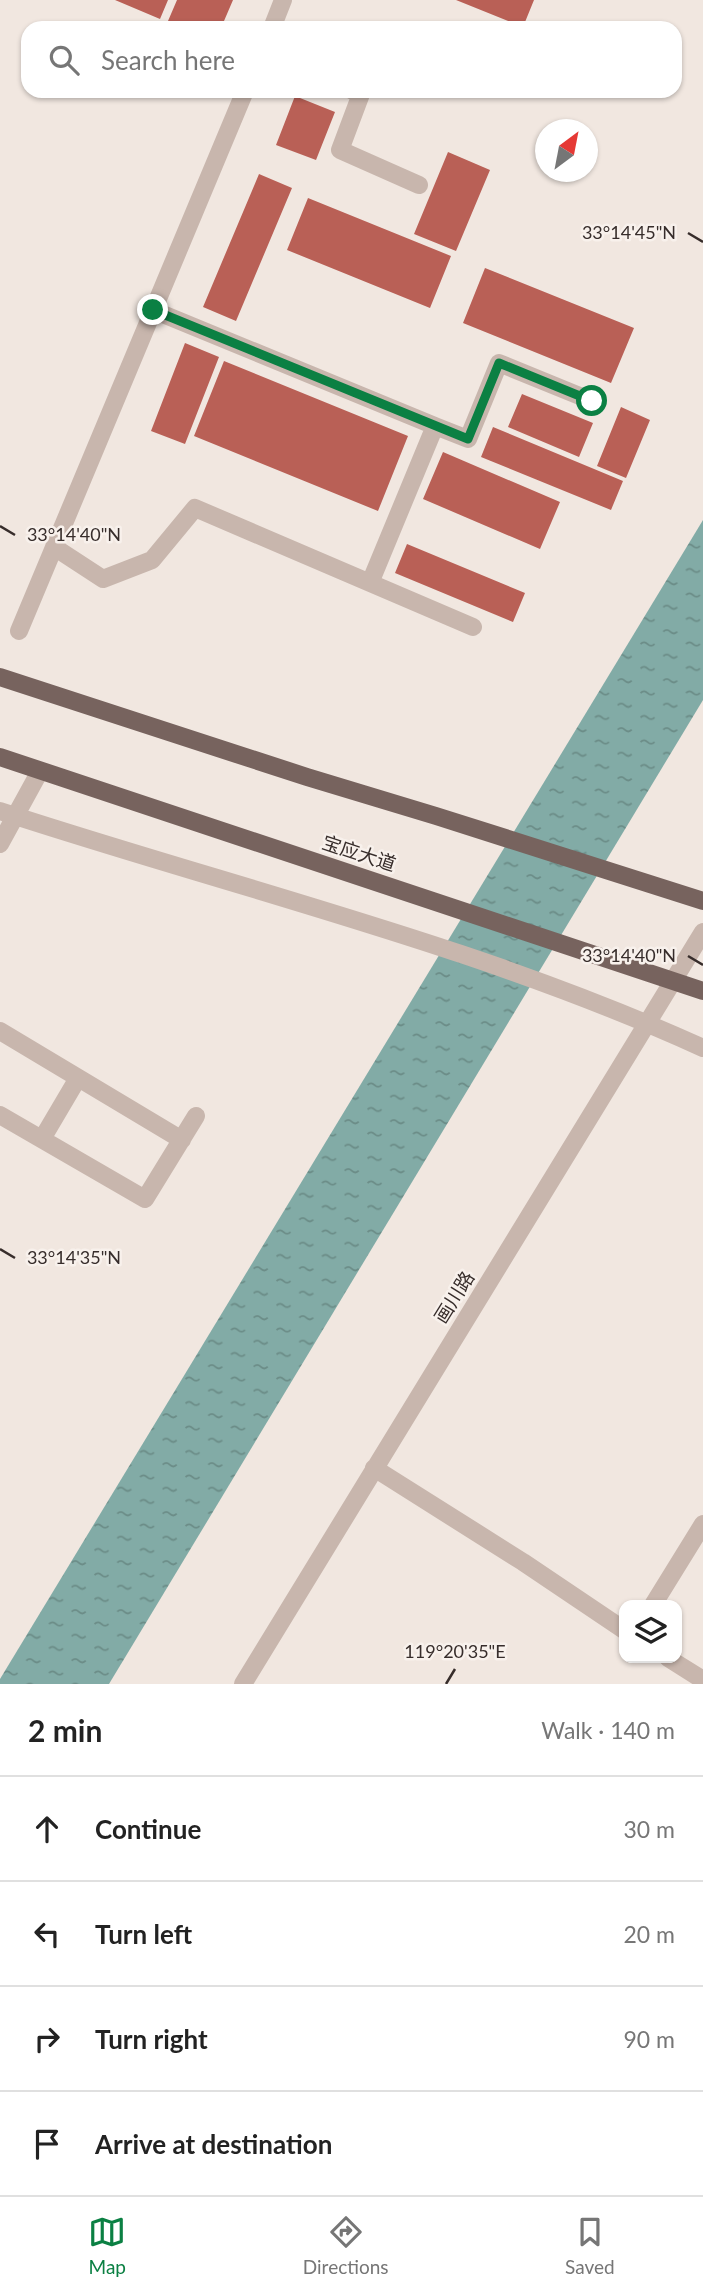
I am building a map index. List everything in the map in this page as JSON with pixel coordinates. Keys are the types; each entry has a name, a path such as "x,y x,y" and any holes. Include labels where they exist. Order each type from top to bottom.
{"main road":[{"path":"0,677 294,773 703,901"},
{"name":"宝应大道","path":"0,757 703,990"}],"street":[{"path":"274,21 283,0"},
{"path":"19,631 242,98"},
{"path":"360,98 340,150 419,185"},
{"path":"153,310 468,439 499,363 592,401"},
{"path":"370,583 435,426"},
{"path":"54,547 103,579 152,560 195,508 473,627"},
{"path":"0,844 8,814 40,771"},
{"path":"8,814 377,925 584,996 703,1048"},
{"name":"画川路","path":"243,1684 703,932"},
{"path":"0,1031 182,1140"},
{"path":"42,1139 78,1078"},
{"path":"0,1115 145,1199 196,1116"},
{"path":"374,1468 619,1627"},
{"path":"656,1600 703,1524"},
{"path":"676,1663 703,1680"}],"water":[{"path":"703,520 703,700 109,1684 0,1684 0,1679"}],"building":[{"path":"115,0 168,0 160,19"},
{"path":"177,0 233,0 224,21 168,21"},
{"path":"456,0 534,0 525,21 508,21"},
{"path":"294,98 335,112 316,160 276,145"},
{"path":"448,152 490,170 456,251 414,234"},
{"path":"259,174 292,188 236,321 203,307"},
{"path":"308,198 451,256 430,308 287,250"},
{"path":"485,268 634,328 611,383 463,323"},
{"path":"185,343 219,357 185,444 151,431"},
{"path":"224,361 408,436 378,511 194,436"},
{"path":"522,394 593,423 579,457 508,427"},
{"path":"621,407 650,420 626,478 597,466"},
{"path":"493,427 623,481 611,510 481,457"},
{"path":"443,452 560,502 540,549 423,499"},
{"path":"407,544 525,593 513,622 395,573"}],"route":[{"path":"153,310 468,439 499,363 592,401"}]}
